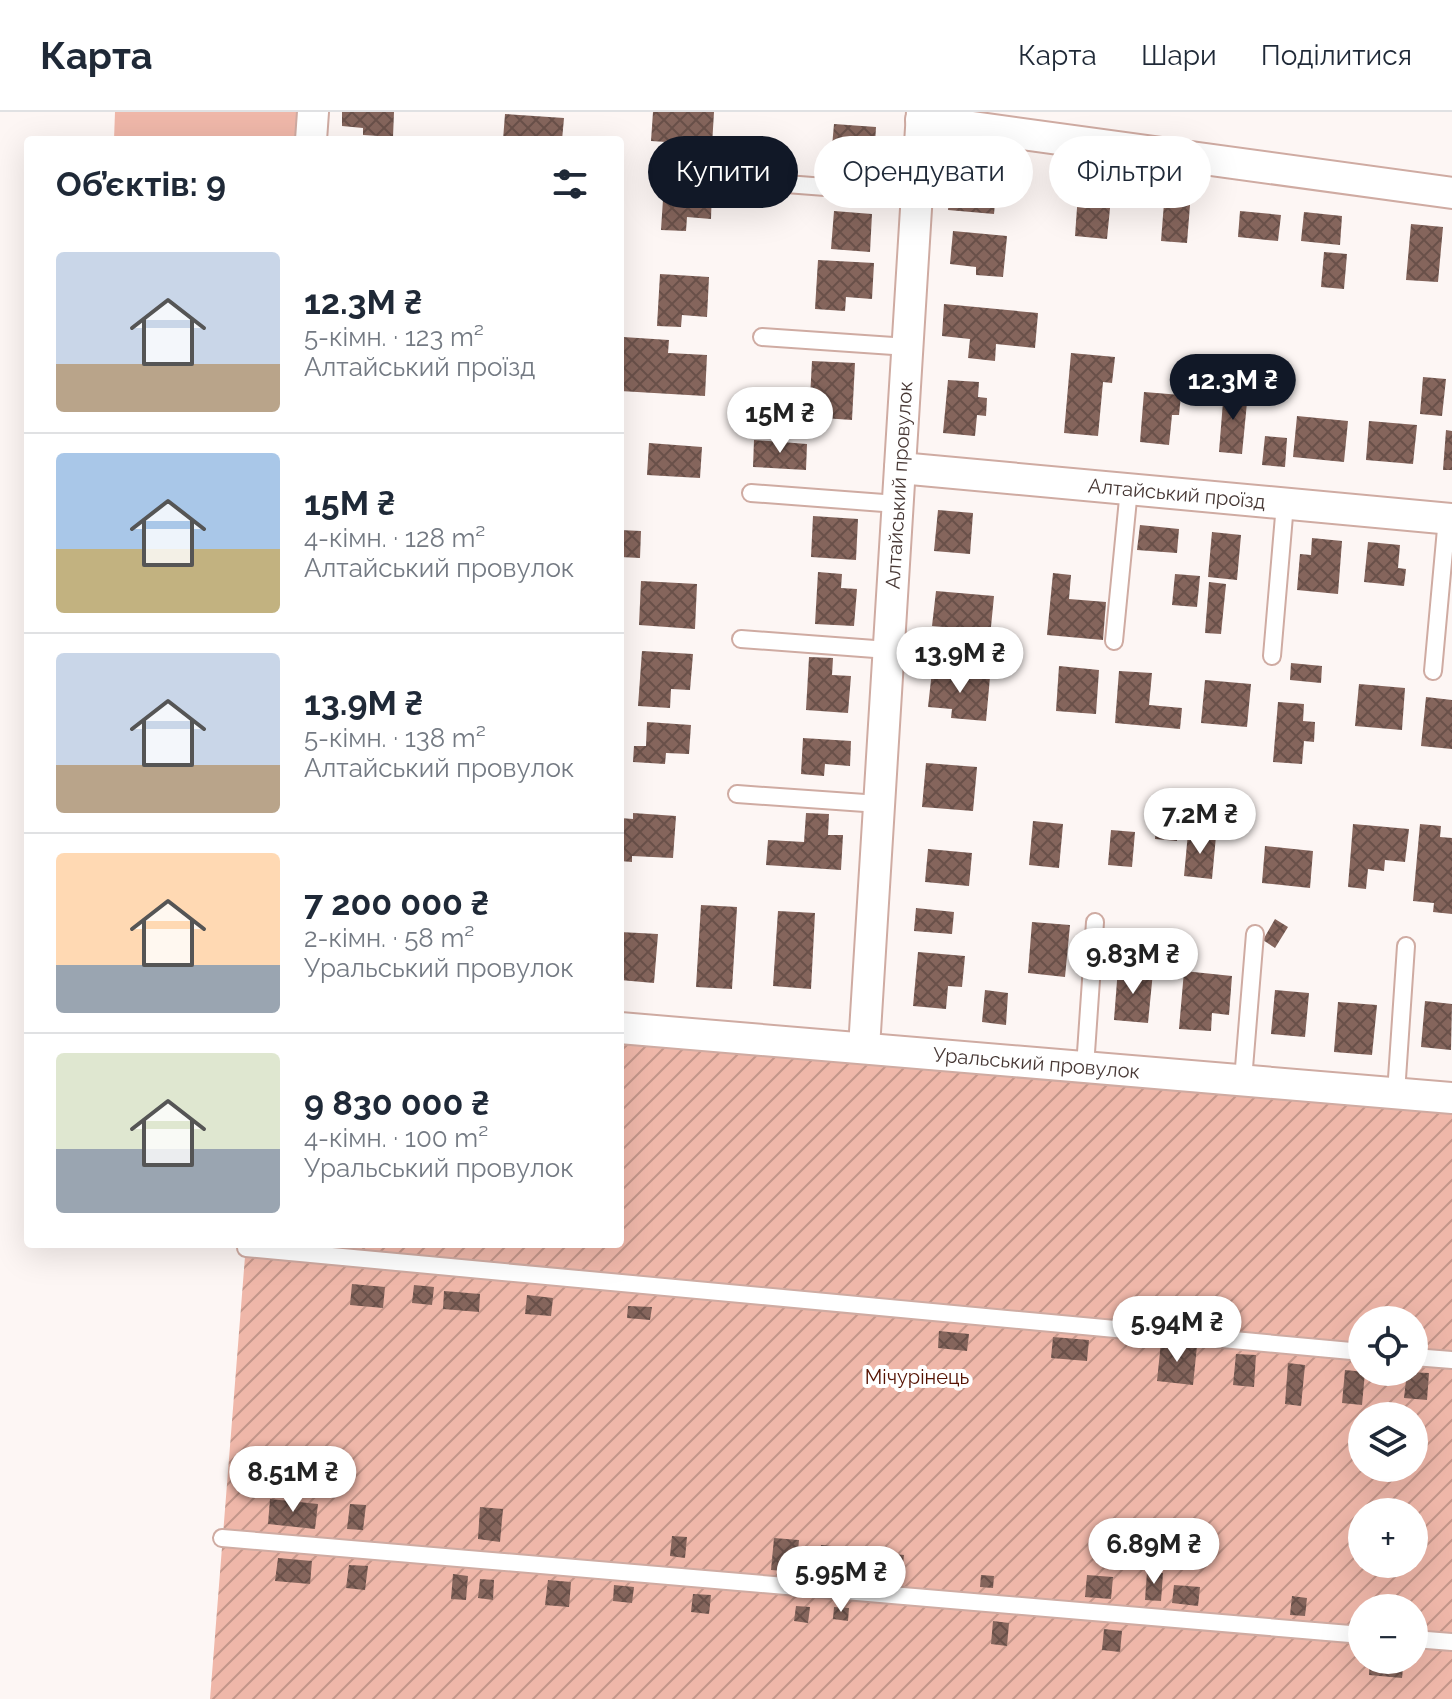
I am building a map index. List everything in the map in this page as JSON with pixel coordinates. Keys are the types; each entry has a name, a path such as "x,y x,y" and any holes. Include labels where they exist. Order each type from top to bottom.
{"street":[{"path":"311,136 313,112"},
{"path":"922,116 1452,193"},
{"name":"Алтайський провулок","path":"921,136 922,116"},
{"name":"Алтайський провулок","path":"864,1048 916,208"},
{"name":"Алтайський проїзд","path":"900,468 1450,519"},
{"name":"Уральський провулок","path":"624,1028 1452,1098"}],"lane":[{"path":"762,337 908,347"},
{"path":"1114,641 1129,489"},
{"path":"751,493 897,504"},
{"path":"1272,656 1285,504"},
{"path":"1433,671 1450,519"},
{"path":"741,639 888,650"},
{"path":"737,794 879,804"},
{"path":"1085,1067 1095,922"},
{"path":"1243,1080 1255,934"},
{"path":"1396,1093 1406,946"},
{"path":"246,1248 1348,1351"},
{"path":"1428,1358 1452,1360"},
{"path":"222,1538 1348,1634"},
{"path":"1428,1640 1452,1642"}],"green space":[{"path":"115,112 313,112 311,136 114,136"},
{"name":"Мічурінець","path":"624,1028 1452,1098 1452,1699 210,1699 246,1248 624,1248"}],"building":[{"path":"342,112 394,112 393,136 363,135 363,128 342,126"},
{"path":"653,112 714,112 713,136 651,136"},
{"path":"505,114 564,118 562,136 503,136"},
{"path":"834,124 876,127 875,136 833,136"},
{"path":"662,208 711,208 711,219 687,217 686,231 661,230"},
{"path":"948,208 995,208 994,214"},
{"path":"1077,208 1110,208 1107,239 1075,236"},
{"path":"1164,208 1190,208 1187,243 1161,241"},
{"path":"834,211 872,214 870,252 831,249"},
{"path":"1240,211 1281,215 1278,241 1238,237"},
{"path":"1304,212 1342,216 1340,245 1301,241"},
{"path":"1411,224 1443,227 1438,282 1406,280"},
{"path":"953,231 1007,236 1003,277 976,275 976,267 950,264"},
{"path":"1324,252 1347,254 1344,289 1321,287"},
{"path":"818,260 874,263 872,299 846,297 845,311 815,309"},
{"path":"660,274 709,277 707,317 682,315 681,327 657,326"},
{"path":"944,304 1038,313 1035,348 996,344 995,361 968,358 970,339 942,336"},
{"path":"624,337 669,340 668,353 707,355 705,396 624,391"},
{"path":"1071,353 1115,357 1112,383 1103,382 1098,436 1064,433"},
{"path":"812,361 855,363 852,420 809,417"},
{"path":"1423,377 1446,379 1442,416 1420,414"},
{"path":"948,380 979,382 978,397 987,398 986,416 977,415 975,436 943,433"},
{"path":"1224,389 1248,392 1242,454 1219,452"},
{"path":"1144,392 1181,395 1179,415 1172,415 1169,445 1140,442"},
{"path":"766,405 799,408 797,430 764,427"},
{"path":"1297,416 1348,421 1344,462 1293,457"},
{"path":"1369,421 1417,425 1413,464 1366,460"},
{"path":"1446,430 1452,431 1452,470 1443,470"},
{"path":"1265,436 1287,438 1285,467 1262,465"},
{"path":"754,440 807,444 806,470 753,467"},
{"path":"649,443 702,447 700,478 647,475"},
{"path":"938,510 973,513 970,554 934,551"},
{"path":"813,516 858,519 856,560 811,557"},
{"path":"1140,525 1179,529 1177,553 1137,550"},
{"path":"624,530 641,531 640,558 624,557"},
{"path":"1212,532 1241,535 1237,580 1208,577"},
{"path":"1312,538 1342,541 1338,594 1297,590 1300,554 1311,555"},
{"path":"1368,542 1400,545 1398,568 1406,569 1404,586 1364,582"},
{"path":"818,572 842,574 841,588 857,589 854,626 815,624"},
{"path":"1053,573 1071,575 1069,599 1106,602 1103,640 1047,635"},
{"path":"1175,574 1200,576 1197,607 1172,605"},
{"path":"641,581 697,584 695,629 639,625"},
{"path":"1209,582 1226,584 1221,634 1205,633"},
{"path":"936,591 994,596 990,637 955,633 955,628 932,626"},
{"path":"642,651 693,654 690,690 671,689 670,708 638,706"},
{"path":"809,657 833,658 832,675 851,676 848,713 806,710"},
{"path":"1291,663 1322,666 1321,683 1290,680"},
{"path":"1059,666 1099,670 1096,714 1056,711"},
{"path":"932,671 990,677 986,721 951,718 952,709 928,707"},
{"path":"1119,671 1152,673 1149,705 1182,708 1180,729 1115,723"},
{"path":"1205,680 1251,684 1247,727 1201,723"},
{"path":"1359,684 1405,688 1402,730 1355,726"},
{"path":"1426,697 1452,700 1452,749 1421,746"},
{"path":"1278,702 1304,704 1303,721 1315,722 1314,742 1304,741 1302,764 1273,762"},
{"path":"647,722 691,725 689,754 666,753 665,764 633,762 634,746 646,746"},
{"path":"803,738 851,741 850,766 825,764 824,776 801,774"},
{"path":"926,763 977,767 973,811 922,807"},
{"path":"1158,801 1181,804 1177,841 1155,839"},
{"path":"633,813 676,816 673,858 632,856 632,862 624,861 624,818 633,819"},
{"path":"806,813 829,814 828,835 843,835 841,870 766,865 768,840 804,842"},
{"path":"1033,821 1063,824 1059,868 1029,865"},
{"path":"1353,824 1409,829 1405,862 1385,860 1384,871 1368,869 1366,889 1348,887"},
{"path":"1420,824 1441,826 1440,837 1452,838 1452,914 1433,912 1434,903 1413,901"},
{"path":"1111,830 1135,832 1132,867 1108,865"},
{"path":"1188,833 1216,836 1212,879 1184,876"},
{"path":"1265,846 1313,851 1310,888 1262,883"},
{"path":"928,849 972,853 969,886 925,882"},
{"path":"701,905 737,907 732,989 696,987"},
{"path":"916,908 954,912 952,934 914,931"},
{"path":"778,911 815,913 811,989 773,986"},
{"path":"1275,919 1288,927 1275,948 1263,940"},
{"path":"1032,922 1070,925 1065,977 1028,973"},
{"path":"624,932 658,934 654,983 624,980"},
{"path":"918,952 965,956 962,987 948,986 946,1009 913,1006"},
{"path":"1118,968 1153,972 1148,1023 1114,1020"},
{"path":"1184,971 1232,976 1229,1015 1212,1013 1211,1031 1179,1029"},
{"path":"985,990 1008,993 1006,1025 982,1022"},
{"path":"1275,990 1309,993 1305,1037 1271,1034"},
{"path":"1425,1001 1452,1004 1451,1050 1421,1047"},
{"path":"1338,1002 1377,1005 1372,1055 1334,1052"},
{"path":"352,1284 385,1287 383,1308 350,1305"},
{"path":"414,1285 434,1287 432,1305 412,1303"},
{"path":"444,1291 480,1294 479,1312 443,1309"},
{"path":"527,1295 553,1298 551,1316 525,1314"},
{"path":"628,1306 652,1307 650,1320 627,1318"},
{"path":"939,1331 969,1334 967,1351 938,1348"},
{"path":"1053,1337 1089,1340 1087,1361 1051,1358"},
{"path":"1161,1342 1197,1346 1193,1385 1157,1381"},
{"path":"1236,1354 1256,1355 1254,1387 1233,1385"},
{"path":"1288,1363 1305,1365 1301,1406 1285,1404"},
{"path":"1345,1370 1348,1370 1348,1386 1364,1386 1362,1402 1342,1403"},
{"path":"1429,1373 1427,1400 1404,1398 1405,1386 1428,1386"},
{"path":"270,1499 318,1504 315,1529 268,1524"},
{"path":"350,1504 366,1505 363,1530 347,1529"},
{"path":"480,1507 503,1509 500,1542 478,1539"},
{"path":"672,1536 687,1537 685,1558 670,1556"},
{"path":"774,1538 799,1540 796,1572 771,1570"},
{"path":"821,1545 842,1547 839,1578 818,1576"},
{"path":"885,1553 904,1555 901,1582 882,1580"},
{"path":"278,1558 312,1561 310,1584 275,1581"},
{"path":"349,1565 368,1566 365,1590 346,1588"},
{"path":"1147,1572 1163,1573 1161,1601 1145,1600"},
{"path":"453,1574 468,1576 466,1600 451,1599"},
{"path":"981,1575 994,1576 993,1588 980,1587"},
{"path":"1087,1575 1113,1577 1111,1599 1085,1597"},
{"path":"480,1579 494,1580 493,1600 478,1598"},
{"path":"548,1580 571,1582 569,1607 545,1605"},
{"path":"614,1585 634,1587 632,1603 613,1601"},
{"path":"1174,1585 1200,1587 1198,1606 1172,1603"},
{"path":"693,1594 711,1595 709,1614 691,1612"},
{"path":"1292,1596 1307,1598 1305,1616 1290,1615"},
{"path":"796,1606 810,1607 808,1623 794,1621"},
{"path":"834,1607 849,1608 848,1621 833,1619"},
{"path":"993,1621 1009,1623 1007,1646 991,1644"},
{"path":"1104,1629 1122,1631 1120,1652 1102,1650"},
{"path":"1369,1674 1402,1674 1402,1678"}]}
